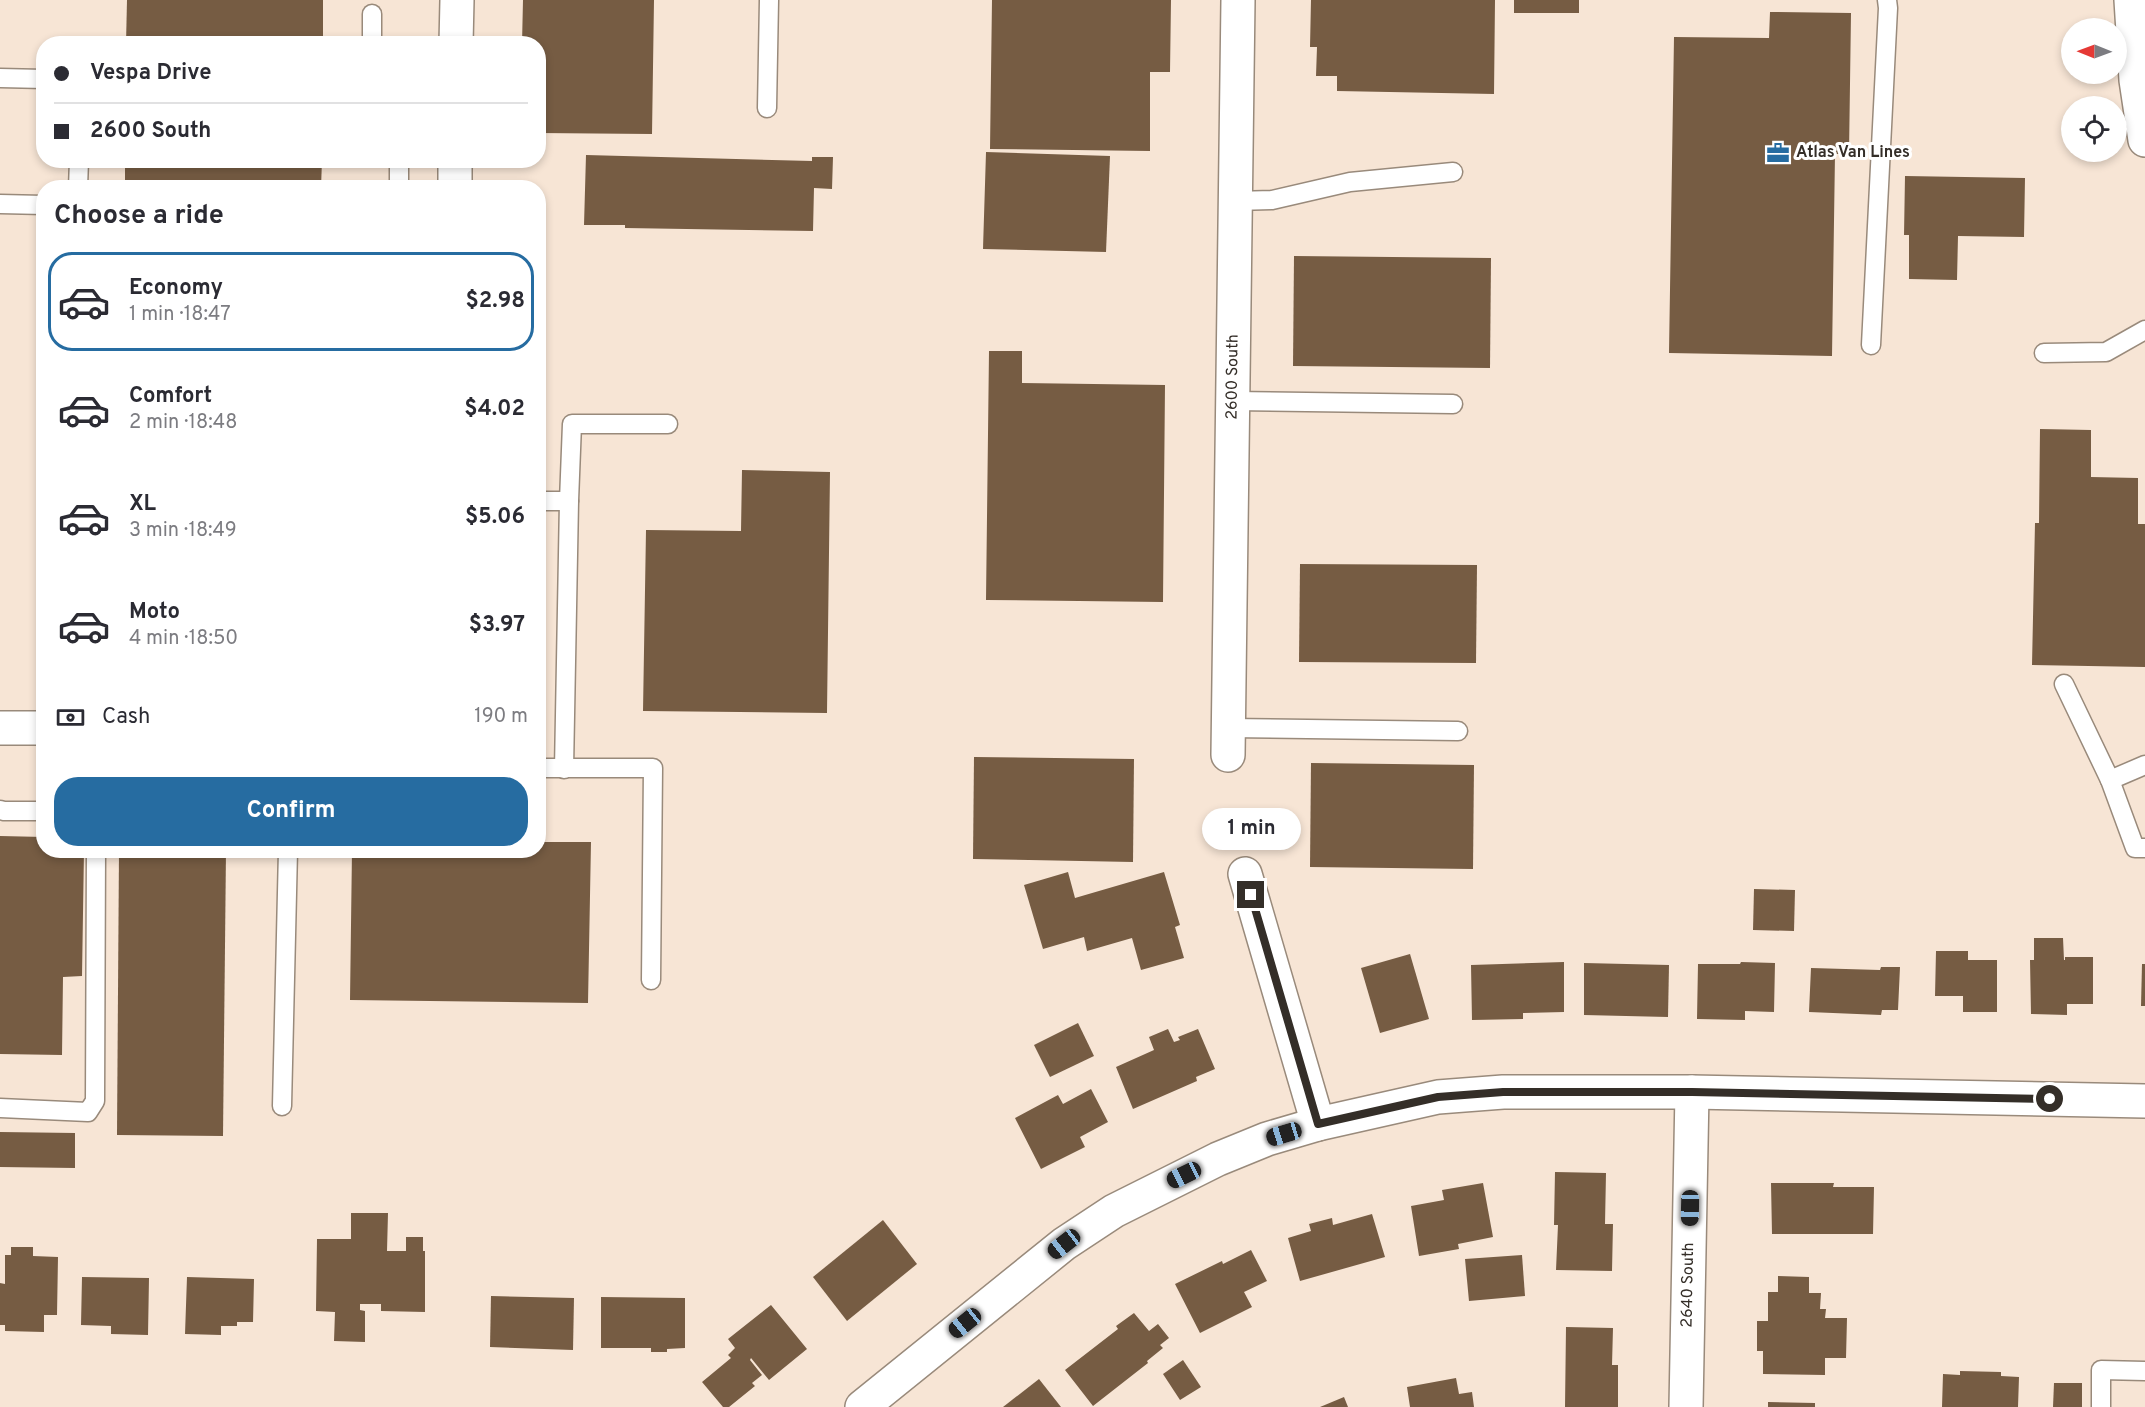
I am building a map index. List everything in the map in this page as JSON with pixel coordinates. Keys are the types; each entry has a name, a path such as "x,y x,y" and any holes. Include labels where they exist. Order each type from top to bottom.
{"street":[{"path":"456,36 457,0"},
{"name":"2600 South","path":"1228,742 1238,0"},
{"path":"2131,0 2136,80 2145,140"},
{"path":"0,728 36,728"},
{"path":"1245,874 1318,1124"},
{"path":"862,1407 1064,1244 1114,1211 1218,1159 1267,1139 1318,1124 1438,1097 1503,1092 1692,1092 2145,1101"},
{"name":"2640 South","path":"1686,1407 1692,1092"}],"lane":[{"path":"767,108 769,0"},
{"path":"1871,345 1887,0"},
{"path":"372,14 372,36"},
{"path":"0,78 36,79"},
{"path":"1236,201 1272,200 1350,182 1453,172"},
{"path":"0,204 36,205"},
{"path":"2044,353 2106,352 2145,330"},
{"path":"1233,401 1453,404"},
{"path":"564,769 572,424 668,424"},
{"path":"546,501 569,501"},
{"path":"2064,684 2110,780 2135,848 2145,848"},
{"path":"1228,742 1458,731"},
{"path":"2110,780 2145,765"},
{"path":"546,768 653,768 651,980"},
{"path":"0,810 36,811"},
{"path":"0,1108 88,1112 95,1101 96,858"},
{"path":"282,1106 288,858"},
{"path":"2101,1407 2101,1370 2145,1371"}],"building":[{"path":"127,0 323,0 323,36 126,36"},
{"path":"523,0 654,0 652,134 546,133 546,36 522,36"},
{"path":"992,0 1171,0 1170,72 1150,72 1150,151 990,149"},
{"path":"1311,0 1495,0 1494,94 1337,91 1337,76 1316,76 1317,47 1310,47"},
{"path":"1514,0 1579,0 1579,13 1514,13"},
{"path":"1770,12 1851,13 1849,154 1835,154 1832,356 1669,353 1674,37 1769,38"},
{"path":"986,152 1110,156 1106,252 983,249"},
{"path":"586,155 812,161 812,157 833,157 832,189 814,188 813,231 625,228 625,225 584,225"},
{"path":"125,168 322,168 321,180 125,180"},
{"path":"1905,176 2025,178 2024,237 1958,236 1957,280 1909,279 1909,235 1904,235"},
{"path":"1294,256 1491,258 1490,368 1293,366"},
{"path":"989,351 1022,351 1022,383 1165,385 1163,602 986,600"},
{"path":"2040,429 2091,430 2091,477 2138,478 2138,524 2145,524 2145,667 2032,665 2035,523 2039,523"},
{"path":"742,470 830,472 827,713 643,711 646,530 741,531"},
{"path":"1300,564 1477,565 1476,663 1299,662"},
{"path":"974,757 1134,759 1133,862 973,859"},
{"path":"1311,763 1474,765 1473,869 1310,867"},
{"path":"0,836 36,837 36,858 84,858 82,976 63,977 62,1055 0,1054"},
{"path":"546,842 591,842 588,1003 350,1000 352,858 546,858"},
{"path":"119,858 226,858 223,1136 117,1135"},
{"path":"1068,872 1075,898 1164,872 1180,925 1175,927 1184,958 1141,970 1132,938 1087,951 1084,937 1043,949 1024,885"},
{"path":"1754,889 1795,890 1794,931 1753,930"},
{"path":"2034,938 2063,938 2064,960 2065,957 2093,957 2093,1004 2067,1004 2067,1015 2031,1014 2030,960 2034,960"},
{"path":"1936,951 1968,951 1968,960 1997,960 1997,1012 1963,1012 1963,996 1935,996"},
{"path":"1410,954 1429,1019 1380,1033 1361,968"},
{"path":"1564,962 1564,1012 1523,1013 1523,1019 1472,1020 1471,965"},
{"path":"1741,962 1775,963 1774,1012 1745,1011 1745,1020 1697,1019 1698,964 1740,964"},
{"path":"1584,963 1669,965 1668,1017 1584,1015"},
{"path":"2142,964 2145,964 2145,1006 2141,1006"},
{"path":"1881,967 1900,967 1898,1010 1882,1010 1881,1015 1809,1012 1811,968 1880,970"},
{"path":"1078,1023 1094,1056 1050,1077 1034,1045"},
{"path":"1168,1029 1174,1042 1180,1040 1178,1037 1198,1029 1215,1069 1196,1077 1197,1081 1133,1109 1116,1067 1154,1050 1149,1037"},
{"path":"1091,1089 1108,1122 1080,1137 1085,1147 1041,1169 1015,1118 1058,1095 1063,1104"},
{"path":"0,1132 75,1133 75,1168 0,1167"},
{"path":"1555,1172 1606,1173 1605,1224 1613,1224 1612,1271 1556,1270 1558,1225 1554,1225"},
{"path":"1483,1183 1493,1237 1458,1244 1459,1249 1419,1256 1411,1206 1444,1200 1442,1190"},
{"path":"1771,1183 1834,1183 1833,1187 1874,1187 1873,1234 1772,1234"},
{"path":"351,1213 388,1213 387,1251 406,1251 406,1237 423,1237 423,1251 425,1251 425,1312 381,1311 381,1304 360,1304 360,1310 365,1311 365,1342 334,1341 335,1312 316,1311 317,1239 351,1239"},
{"path":"1372,1214 1385,1257 1300,1281 1288,1238 1311,1231 1309,1224 1332,1218 1333,1225"},
{"path":"883,1220 917,1264 847,1321 813,1277"},
{"path":"11,1247 33,1247 33,1256 58,1257 57,1315 44,1315 44,1332 5,1331 5,1325 0,1325 0,1283 5,1284 5,1255 11,1255"},
{"path":"1251,1250 1267,1281 1244,1292 1252,1307 1200,1333 1175,1284 1222,1261 1223,1264"},
{"path":"1522,1255 1525,1296 1469,1301 1465,1259"},
{"path":"1778,1276 1809,1277 1809,1293 1821,1293 1820,1309 1826,1309 1825,1318 1847,1318 1846,1358 1825,1358 1825,1375 1763,1374 1763,1351 1757,1351 1757,1321 1768,1321 1768,1292 1778,1292"},
{"path":"82,1277 149,1278 148,1335 111,1334 111,1326 81,1325"},
{"path":"187,1277 254,1279 253,1322 237,1322 237,1326 221,1326 221,1335 185,1334"},
{"path":"491,1296 574,1298 573,1350 490,1347"},
{"path":"601,1297 685,1298 685,1348 667,1349 667,1352 651,1352 651,1348 601,1348"},
{"path":"771,1305 807,1349 769,1380 751,1358 750,1360 762,1375 752,1383 755,1386 729,1407 723,1407 702,1382 731,1358 728,1355 735,1348 728,1339"},
{"path":"1134,1313 1149,1331 1158,1324 1169,1338 1160,1345 1163,1348 1147,1361 1148,1363 1093,1406 1065,1370 1118,1329 1116,1326"},
{"path":"1566,1327 1613,1328 1612,1365 1618,1365 1618,1407 1565,1407"},
{"path":"1183,1360 1201,1387 1180,1400 1163,1374"},
{"path":"1960,1371 2001,1372 2001,1376 2019,1377 2018,1407 1942,1407 1943,1374 1960,1375"},
{"path":"1456,1378 1459,1394 1472,1392 1474,1407 1410,1407 1407,1387"},
{"path":"1039,1379 1061,1407 1003,1407"},
{"path":"2054,1383 2082,1383 2082,1407 2053,1407"},
{"path":"1344,1397 1348,1407 1320,1407"},
{"path":"1768,1402 1815,1403 1815,1407 1768,1407"}],"place":[{"name":"Atlas Van Lines","path":"1778,153"}],"route":[{"path":"1251,895 1318,1124 1438,1097 1503,1092 1692,1092 2050,1099"}]}
